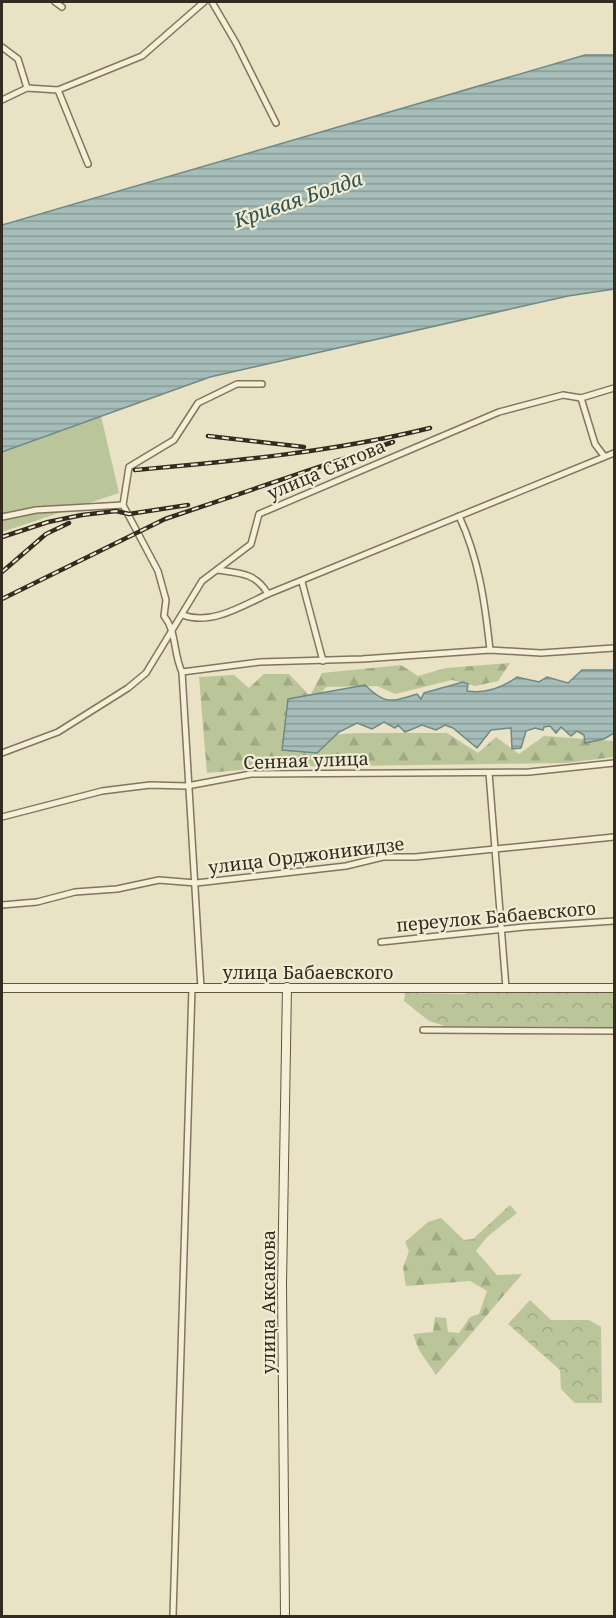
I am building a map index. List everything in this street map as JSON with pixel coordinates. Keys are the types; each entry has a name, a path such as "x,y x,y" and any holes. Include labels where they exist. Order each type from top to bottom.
{"main road":[{"name":"улица Аксакова","path":"285,1617 282,1286 287,987"},
{"name":"улица Бабаевского","path":"2,988 615,988"}],"street":[{"path":"55,2 62,7"},
{"path":"194,2 203,4"},
{"path":"212,2 236,42 276,123"},
{"path":"2,100 27,88 58,90 142,56 203,4"},
{"path":"2,47 18,58 27,88"},
{"path":"58,90 88,164"},
{"path":"201,988 196,882 187,786 182,672 174,656 173,631 164,616 166,600 158,571 123,505 129,467 174,440 198,403 237,384 262,384"},
{"name":"улица Сытова","path":"2,753 58,732 129,688 146,673 202,582 251,544 259,514 499,412 563,395 581,398 615,388"},
{"path":"581,398 595,444 604,456"},
{"path":"183,615 190,618 219,615 302,582 382,545 615,453"},
{"path":"2,517 36,510 123,505"},
{"path":"459,516 470,539 484,591 490,650"},
{"path":"217,570 251,575 261,582 268,594"},
{"path":"302,582 323,661"},
{"path":"182,672 260,662 323,661 490,650 541,653 615,648"},
{"name":"Сенная улица","path":"2,817 102,791 150,785 187,786 251,774 528,772 615,763"},
{"path":"489,773 506,988"},
{"name":"улица Орджоникидзе","path":"2,905 37,902 75,892 117,889 159,880 196,882 346,866 383,857 415,857 615,837"},
{"name":"переулок Бабаевского","path":"381,942 502,929 615,921"},
{"path":"173,1617 192,988"},
{"path":"423,1030 615,1031"}],"green space":[{"path":"101,416 119,493 2,532 2,452"},
{"path":"510,663 498,681 475,686 452,680 395,694 377,686 326,687 312,704 285,709 309,737 356,733 447,733 478,753 496,737 519,754 544,736 614,741 614,757 566,763 272,767 207,773 199,677 234,675 249,688 264,674 289,674 310,696 322,673 401,665 418,676 446,668"},
{"path":"476,991 614,992 614,1027 445,1026 429,1021 404,1001 405,993 464,994"},
{"path":"510,1205 517,1213 487,1237 476,1251 497,1275 522,1274 436,1375 419,1350 413,1334 433,1332 435,1317 446,1318 448,1332 459,1333 470,1317 479,1314 487,1291 470,1281 406,1286 403,1268 409,1251 405,1242 428,1222 441,1218 464,1240 473,1239"},
{"path":"530,1300 551,1320 589,1320 601,1327 602,1403 575,1403 561,1389 560,1370 508,1324"}],"water":[{"name":"Кривая Болда","path":"585,55 614,55 614,289 568,296 210,377 2,452 2,225"},
{"path":"582,670 614,670 614,733 604,739 585,743 584,735 577,731 571,736 561,727 556,733 550,726 544,727 543,730 535,728 526,731 521,748 512,749 511,728 491,730 477,748 453,728 445,725 436,730 422,725 405,732 398,725 395,728 384,722 372,729 357,723 339,732 317,753 282,750 288,699 365,685 383,699 401,699 417,694 421,699 424,693 463,682 468,684 467,691 474,692 493,689 517,677 539,682 547,677 568,683"}],"railway":[{"path":"135,470 320,449 430,428"},
{"path":"208,436 304,447"},
{"path":"2,599 165,519 393,442"},
{"path":"2,537 48,522 82,515 116,511 129,514 188,505"},
{"path":"2,572 46,534 69,523"}]}
